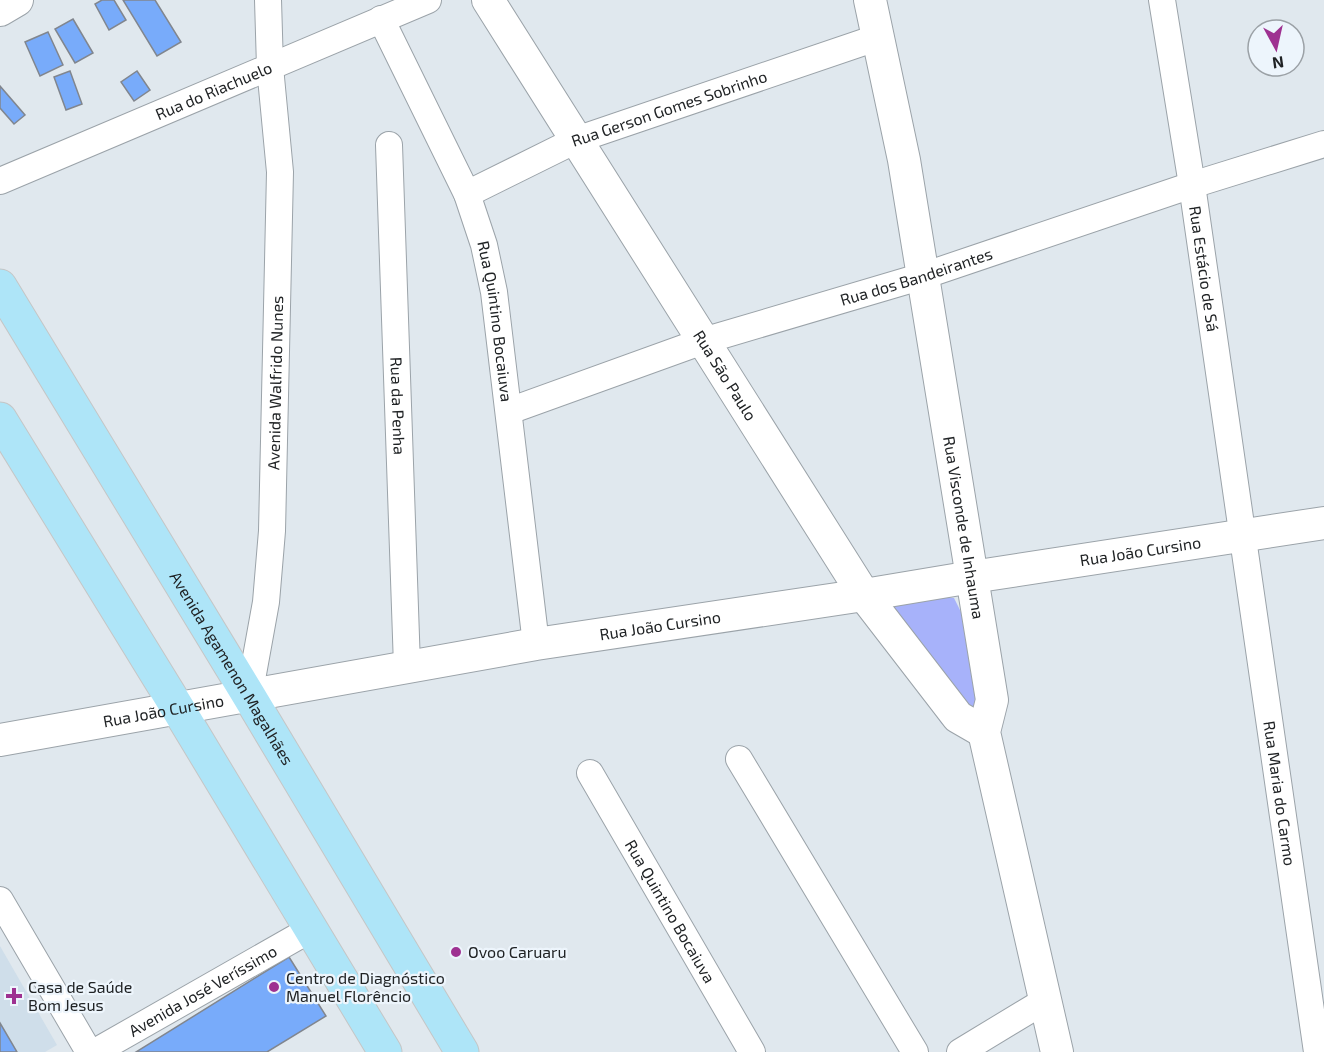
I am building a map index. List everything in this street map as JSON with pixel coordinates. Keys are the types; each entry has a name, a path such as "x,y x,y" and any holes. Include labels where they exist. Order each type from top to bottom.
{"main road":[{"name":"Avenida Agamenon Magalhães","path":"0,286 462,1052"},
{"path":"0,419 385,1052"}],"street":[{"path":"0,10 17,0"},
{"name":"Avenida Walfrido Nunes","path":"249,696 266,602 272,531 280,172 270,67 268,0"},
{"name":"Rua do Riachuelo","path":"0,181 428,0"},
{"name":"Rua São Paulo","path":"488,0 864,596 958,717 984,732"},
{"name":"Rua Visconde de Inhauma","path":"870,0 904,160 992,700 984,732 1057,1052"},
{"name":"Rua Estácio de Sá","path":"1162,0 1192,185 1243,536"},
{"name":"Rua Quintino Bocaiuva","path":"381,19 466,194 484,245 494,292 536,644"},
{"name":"Rua Gerson Gomes Sobrinho","path":"466,194 576,140 879,37"},
{"name":"Rua dos Bandeirantes","path":"509,411 703,341 923,276 1192,185 1324,144"},
{"name":"Rua da Penha","path":"389,145 407,666"},
{"name":"Rua João Cursino","path":"0,740 536,644 864,596 972,577 1324,523"},
{"name":"Rua Maria do Carmo","path":"1243,536 1317,1052"},
{"path":"739,759 915,1052"},
{"name":"Rua Quintino Bocaiuva","path":"590,773 752,1052"},
{"path":"0,900 89,1052"},
{"name":"Avenida José Veríssimo","path":"95,1052 311,929"},
{"path":"960,1052 1046,1000"}],"shaded area":[{"path":"935,596 954,598 961,612 977,710 957,734 941,723 885,627 885,602"},
{"name":"Casa de Saúde Bom Jesus","path":"0,946 57,1045 45,1052 0,1052"}],"building":[{"path":"102,0 114,0 126,20 109,30 95,4"},
{"path":"123,0 155,0 181,42 157,56"},
{"path":"73,19 93,53 75,63 55,29"},
{"path":"48,32 63,65 40,76 25,42"},
{"path":"70,71 82,104 66,110 54,77"},
{"path":"137,71 150,90 134,101 121,82"},
{"path":"0,86 25,115 14,124 0,108"},
{"name":"Centro de Diagnóstico Manuel Florêncio","path":"289,957 326,1016 267,1052 136,1052"},
{"path":"0,1023 17,1052 0,1052"}],"place":[{"name":"Ovoo Caruaru","path":"456,952"},
{"name":"Centro de Diagnóstico Manuel Florêncio","path":"274,987"},
{"name":"Casa de Saúde Bom Jesus","path":"14,996"}]}
